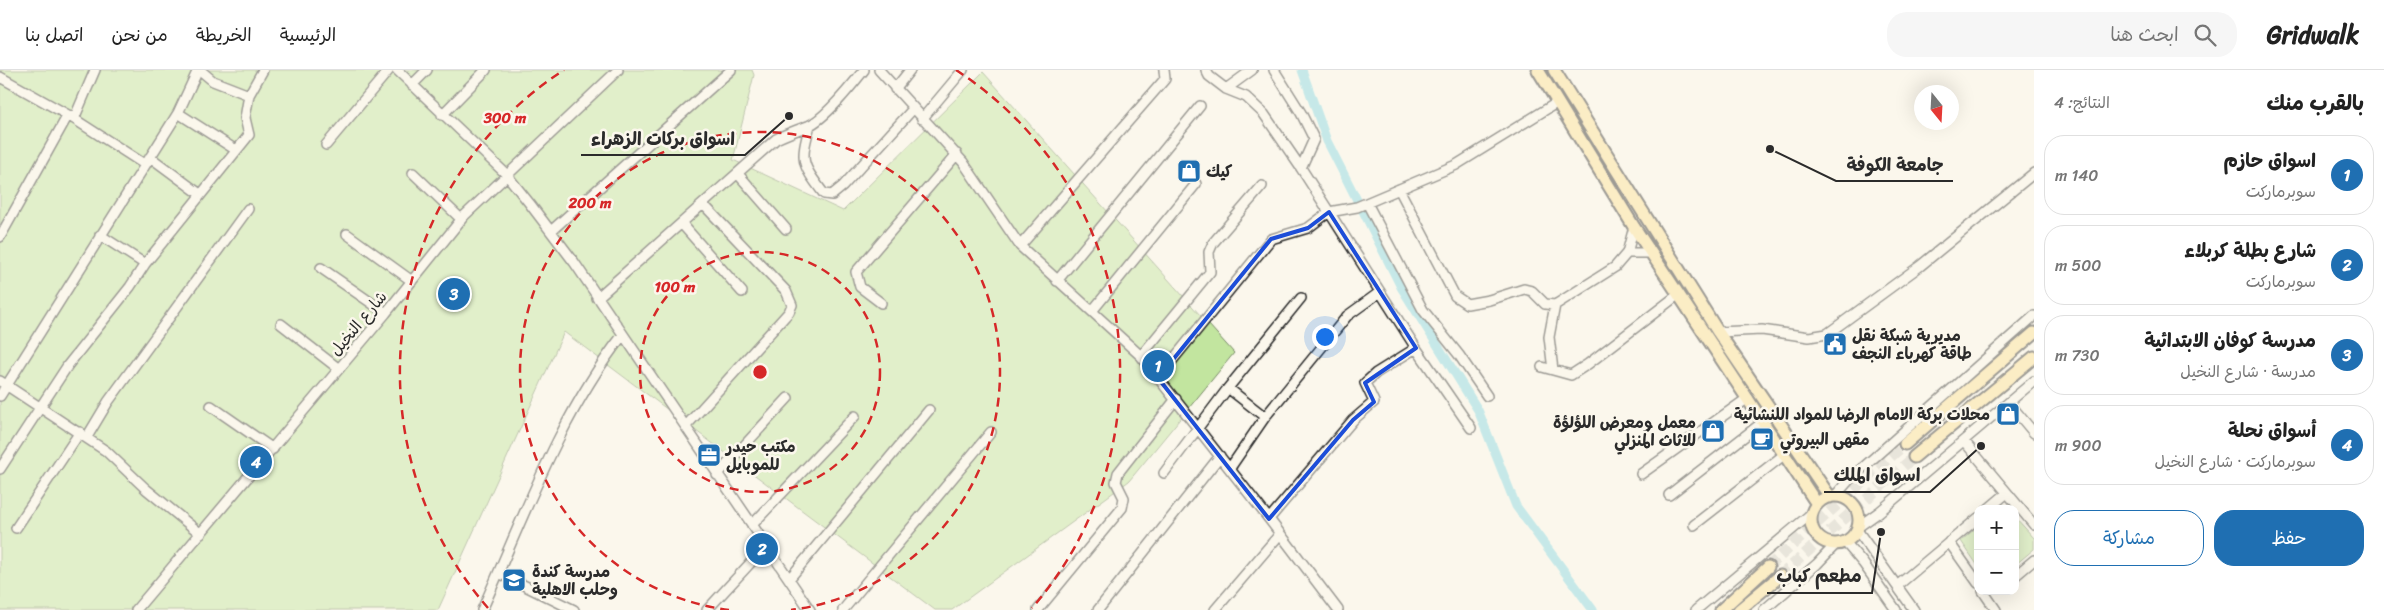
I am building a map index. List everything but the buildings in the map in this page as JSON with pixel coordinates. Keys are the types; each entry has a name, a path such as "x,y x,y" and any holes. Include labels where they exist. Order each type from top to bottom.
{"main road":[{"path":"1538,70 1634,227 1764,422 1815,508"},
{"path":"1554,70 1718,332 1833,496"},
{"path":"1905,444 2034,333"},
{"path":"1914,458 2034,357"},
{"path":"1833,496 1845,498 1853,504 1858,513 1857,529 1841,543 1822,540 1814,532 1811,523 1815,508 1833,496"},
{"path":"1721,610 1768,567"},
{"path":"1739,610 1780,576"}],"street":[{"path":"0,237 71,117 95,70"},
{"path":"0,396 4,383 178,113 199,70 213,81 249,95"},
{"path":"0,468 68,365 200,194 249,135 245,118 249,95 263,70"},
{"path":"326,146 389,70"},
{"path":"397,70 506,174 551,231 686,426 717,475 790,578 810,610"},
{"path":"412,85 427,70"},
{"path":"442,115 486,70"},
{"name":"شارع النخيل","path":"136,610 273,449 462,219 506,174 618,70"},
{"path":"551,231 731,70"},
{"path":"597,298 776,139 797,128 810,125 845,95 864,70"},
{"path":"879,70 912,109 957,154 974,176 1020,246 1057,281 1093,310 1141,356 1270,519 1338,610"},
{"path":"896,89 910,70"},
{"path":"922,118 963,70"},
{"path":"1020,246 1165,79 1164,70"},
{"path":"1206,70 1209,76 1226,89 1246,97 1264,114 1301,168 1416,348 1471,428"},
{"path":"1226,89 1252,70"},
{"path":"1274,70 1301,113 1314,139 1301,168"},
{"path":"0,76 147,160 200,194"},
{"path":"1158,378 1271,238 1308,228 1329,212 1357,207 1456,165 1558,102"},
{"path":"1057,281 1200,106"},
{"path":"810,125 802,155 806,171 824,194 832,195 843,186 912,109"},
{"path":"178,113 236,150"},
{"path":"881,303 860,287 856,272 957,154"},
{"path":"413,173 462,219"},
{"path":"1718,332 1762,330 1809,337 1827,334 1920,266 2034,173"},
{"path":"738,174 786,229"},
{"path":"1093,310 1196,184"},
{"path":"1141,356 1210,272 1209,252 1213,243 1262,186"},
{"path":"1399,189 1455,296 1467,304 1489,300 1524,289 1532,291 1545,304 1554,305 1615,267 1628,253 1634,227"},
{"path":"1367,202 1423,310 1459,355 1487,396"},
{"path":"686,426 789,312 792,305 786,291 704,204"},
{"path":"16,528 248,209"},
{"path":"682,224 742,292"},
{"path":"347,234 412,281"},
{"path":"100,235 145,264"},
{"path":"1628,253 1651,252"},
{"path":"321,268 386,313"},
{"path":"1230,468 1266,417 1347,316 1380,292"},
{"path":"1542,367 1571,375 1679,294"},
{"path":"1164,473 1228,388 1301,298"},
{"path":"1553,370 1549,336 1554,305"},
{"path":"1833,496 2034,316"},
{"path":"281,324 339,369"},
{"path":"482,610 570,417 598,367 622,336"},
{"path":"1270,519 1353,420 1374,402 1365,383 1376,373 1416,348"},
{"path":"1914,610 1857,529 1880,512 2034,381"},
{"path":"4,383 84,434 112,456 146,490 201,534"},
{"path":"1228,388 1266,417"},
{"path":"717,475 788,398"},
{"path":"1641,474 1748,398"},
{"path":"1038,610 1122,508 1124,498 1116,482 1118,473 1176,399"},
{"path":"2009,403 2034,433"},
{"path":"211,406 273,449"},
{"path":"790,578 929,410"},
{"path":"752,525 855,416"},
{"path":"1669,495 1764,422"},
{"path":"843,610 991,432"},
{"path":"1964,441 2034,524"},
{"path":"1694,525 1784,454"},
{"path":"1098,610 1220,456"},
{"path":"1993,505 2007,493"},
{"path":"1696,610 1815,508"},
{"path":"1897,586 1974,521"},
{"path":"1215,610 1280,534"},
{"path":"1949,542 1974,577"},
{"path":"1764,610 1841,543 1863,563 1896,610"},
{"path":"707,610 767,545"},
{"path":"2019,573 2034,560"},
{"path":"499,573 574,610"},
{"path":"1986,595 1996,610"}],"highlighted area":[{"path":"1329,212 1416,348 1365,383 1374,402 1353,420 1269,519 1158,378 1271,239 1308,228"}],"green space":[{"path":"0,70 752,70 754,75 733,160 843,211 983,72 1234,353 1129,481 952,610 935,610 564,332 438,610 0,610"},
{"path":"2019,521 2034,538 2034,549 2019,562"},
{"path":"1974,530 1974,560 1961,541"}],"waterway":[{"path":"1302,70 1327,141 1357,200"},
{"path":"1363,211 1401,287 1478,410 1516,506 1593,610"}],"tunnel":[{"path":"1768,567 1905,444"},
{"path":"1780,576 1914,457"}],"place":[{"name":"اسواق بركات الزهراء","path":"789,116"},
{"name":"جامعة الكوفة","path":"1770,149"},
{"name":"كيك","path":"1189,171"},
{"name":"مدرسة كوفان الابتدائية","path":"454,294"},
{"name":"مديرية شبكة نقل طاقة كهرباء النجف","path":"1835,344"},
{"name":"اسواق حازم","path":"1158,366"},
{"name":"محلات بركة الامام الرضا للمواد اللنشائية","path":"2008,414"},
{"name":"معمل ومعرض اللؤلؤة للاثاث المنزلي","path":"1713,431"},
{"name":"مقهى البيروتي","path":"1762,439"},
{"name":"اسواق الملك","path":"1981,446"},
{"name":"مكتب حيدر للموبايل","path":"709,455"},
{"name":"أسواق نحلة","path":"256,462"},
{"name":"مطعم كباب","path":"1881,532"},
{"name":"شارع بطلة كربلاء","path":"762,549"},
{"name":"مدرسة كندة وحلب الاهلية","path":"514,580"}]}
